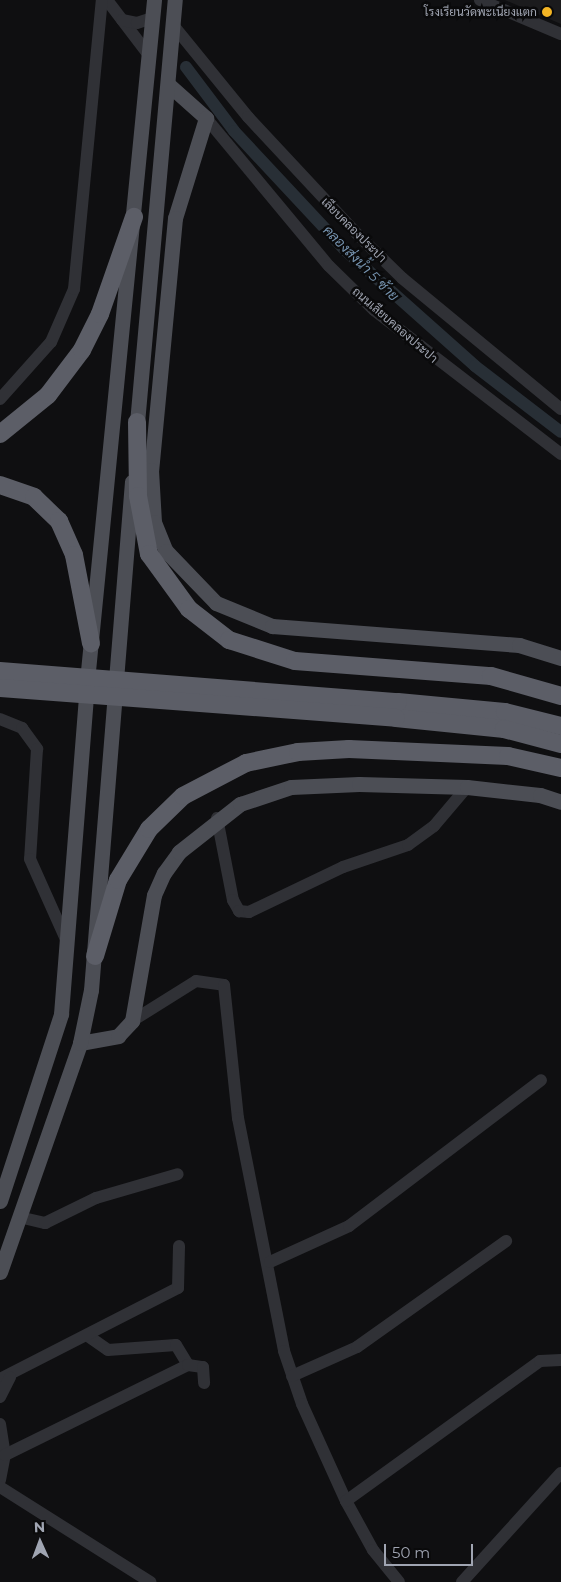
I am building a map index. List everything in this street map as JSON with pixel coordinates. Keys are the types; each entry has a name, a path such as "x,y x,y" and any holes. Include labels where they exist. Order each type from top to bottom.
{"highway":[{"path":"0,434 48,395 82,350 100,314 134,218"},
{"path":"137,422 138,496 149,554 189,609 229,640 295,661 491,676 561,696"},
{"path":"0,485 34,497 59,521 77,564 91,643"},
{"path":"0,671 397,710 504,729 561,744"},
{"path":"0,688 397,710 505,712 561,726"},
{"path":"95,956 118,880 136,846 183,796 238,766 298,752 349,750 508,756 561,768"}],"main road":[{"path":"0,1201 61,1014 91,643 154,0"},
{"path":"0,1272 80,1043 95,956 137,422 176,0"},
{"name":"ถนนเลียบคลองประปา","path":"169,85 206,118"},
{"path":"206,118 175,218 152,460 151,506 166,551 216,603 251,621 293,629 518,645 561,658"},
{"path":"80,1043 118,1036 132,1021 154,895 179,852 217,818 263,794 291,787 467,787 540,795 561,802"}],"street":[{"path":"0,399 51,342 74,289 102,0"},
{"path":"106,0 148,54"},
{"path":"480,0 561,34"},
{"path":"122,20 137,23 152,18"},
{"name":"เลียบคลองประปา","path":"173,25 248,117 358,235 402,278 561,409"},
{"name":"ถนนเลียบคลองประปา","path":"206,118 329,266 374,310 561,454"},
{"path":"0,719 22,728 36,749 30,860 68,944"},
{"path":"217,818 236,907 249,912 342,867 408,845 434,826 467,787"},
{"path":"132,1021 196,981 224,985 238,1118 270,1262 292,1376 346,1501 373,1550 399,1582"},
{"path":"270,1262 349,1226 541,1080"},
{"path":"19,1217 45,1223 96,1198 178,1174"},
{"path":"292,1376 357,1347 506,1241"},
{"path":"0,1397 5,1378 178,1288 179,1246"},
{"path":"88,1336 108,1350 176,1345 188,1364"},
{"path":"346,1501 540,1361 561,1360"},
{"path":"5,1455 188,1364 203,1366 204,1383"},
{"path":"0,1424 5,1455 0,1480"},
{"path":"462,1582 561,1473"},
{"path":"0,1487 150,1582"}],"shaded area":[{"name":"โรงเรียนวัดพะเนียงแตก","path":"505,0 561,0 561,24"}],"waterway":[{"name":"คลองส่งน้ำ 5 ซ้าย","path":"186,67 234,131 345,250 475,366 561,432"}],"place":[{"name":"โรงเรียนวัดพะเนียงแตก","path":"547,12"}]}
